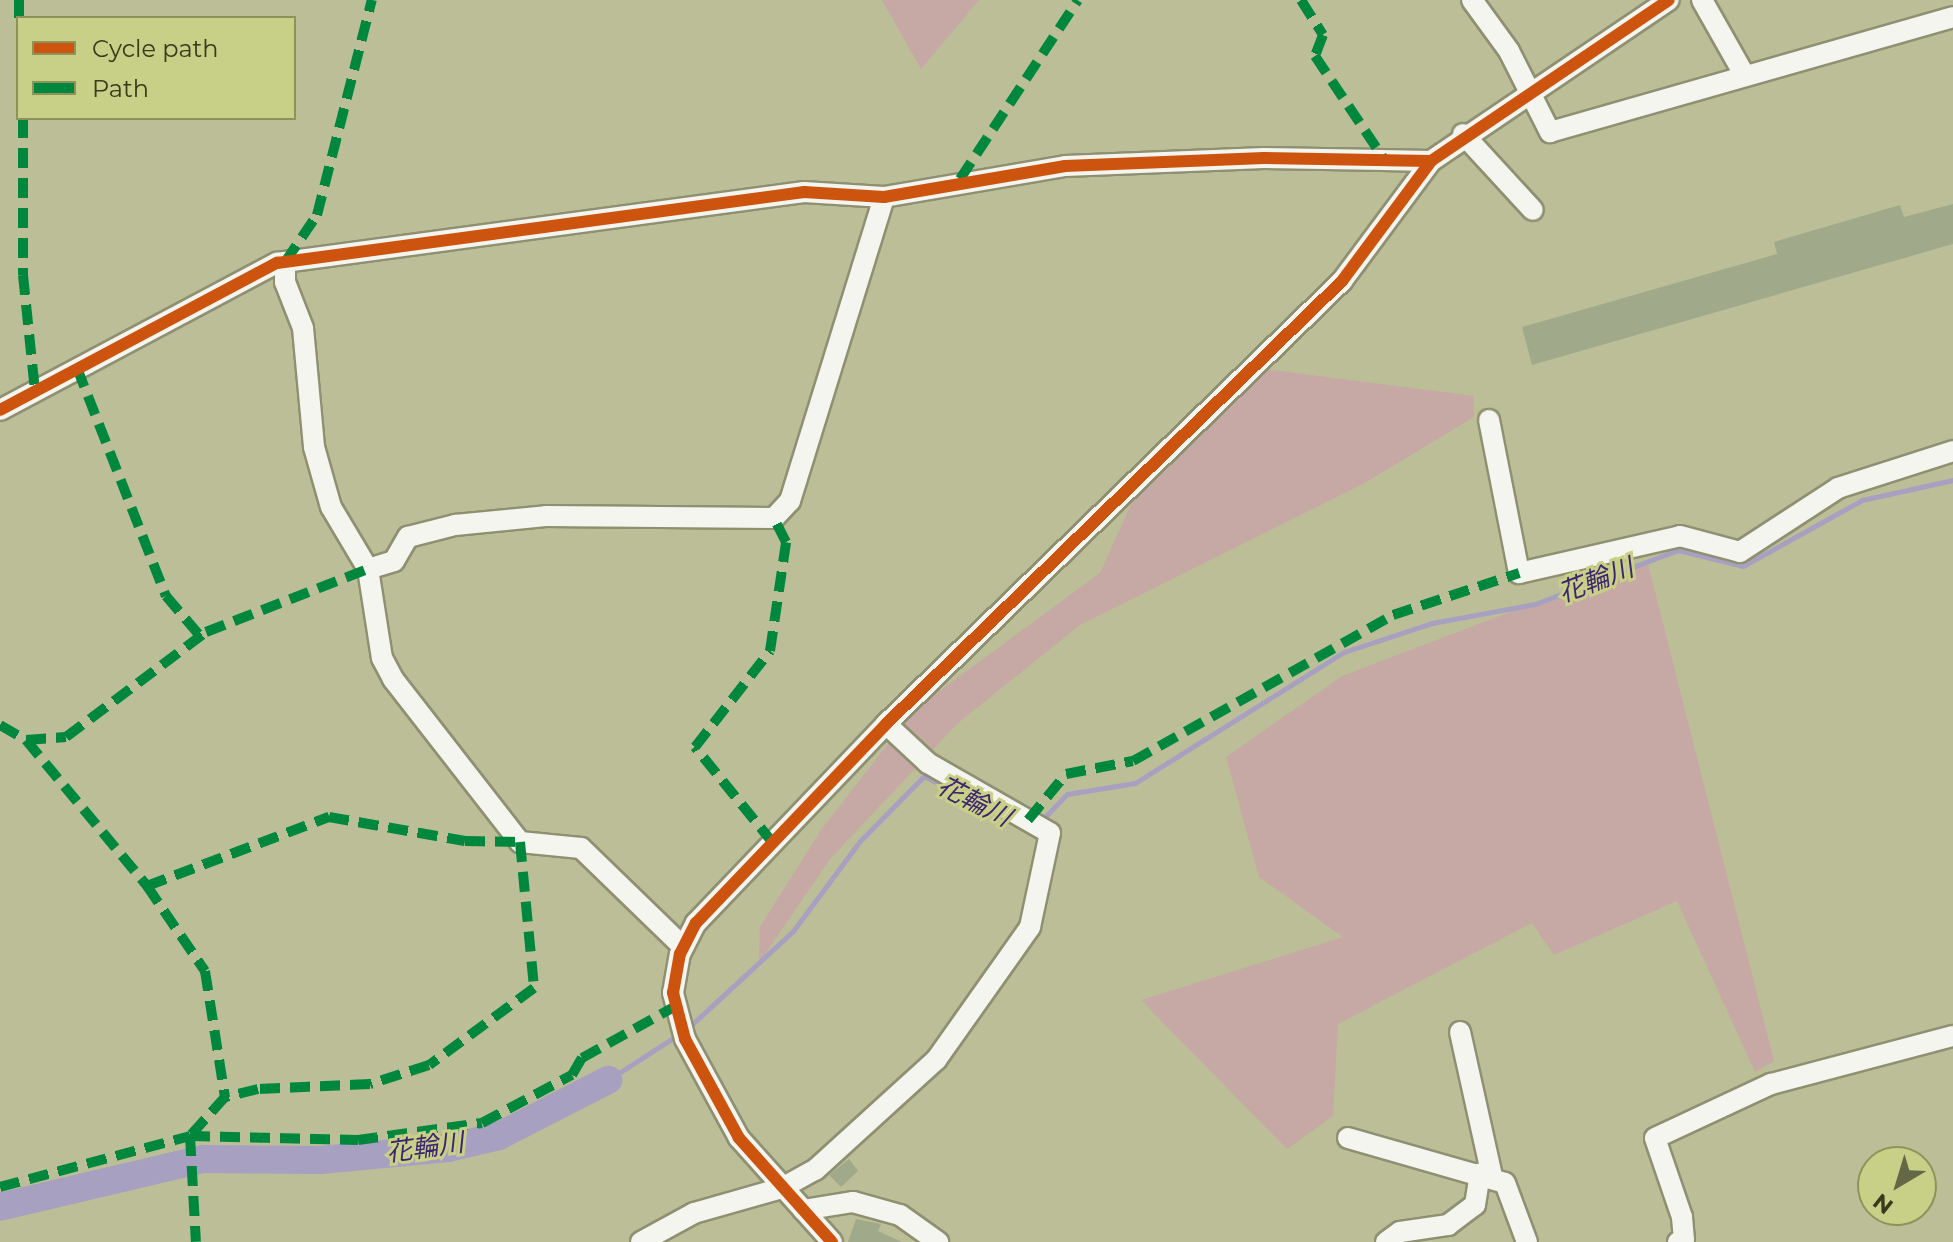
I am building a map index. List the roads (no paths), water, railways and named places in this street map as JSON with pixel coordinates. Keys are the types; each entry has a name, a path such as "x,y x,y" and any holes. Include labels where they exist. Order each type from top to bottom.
{"street":[{"path":"1472,0 1509,51 1527,93 1550,132 1953,17"},
{"path":"832,1242 739,1138 685,1039 673,993 683,947 696,923 886,724 1342,281 1431,161 1463,134 1669,0"},
{"path":"1702,0 1745,76"},
{"path":"1463,134 1533,210"},
{"path":"0,410 285,262 804,192 884,197 1065,166 1264,158 1431,161"},
{"path":"368,569 394,561 408,537 455,525 546,516 774,518 790,501 884,197"},
{"path":"285,262 285,282 303,328 314,447 331,507 368,569 382,658 393,679 520,842 581,848 600,861 683,947"},
{"path":"1489,420 1519,573 1680,536 1740,552 1838,488 1953,451"},
{"path":"641,1242 694,1213 782,1188 815,1170 936,1060 1030,927 1050,833 928,763 886,724"},
{"path":"1386,1242 1400,1232 1448,1225 1475,1205 1486,1175 1460,1032"},
{"path":"1678,1242 1684,1240 1682,1217 1655,1138 1771,1084 1953,1036"},
{"path":"1348,1138 1486,1175 1512,1192 1527,1242"},
{"path":"803,1210 853,1202 900,1215 938,1242"}],"waterway":[{"name":"花輪川","path":"1041,821 1067,794 1135,783 1344,652 1432,623 1535,604 1678,550 1743,566 1862,500 1953,480"},
{"name":"花輪川","path":"688,1028 793,931 859,842 924,776 1005,818"},
{"name":"花輪川","path":"608,1080 679,1034"},
{"name":"花輪川","path":"0,1207 203,1159 321,1160 448,1148 499,1136 608,1080"}]}
